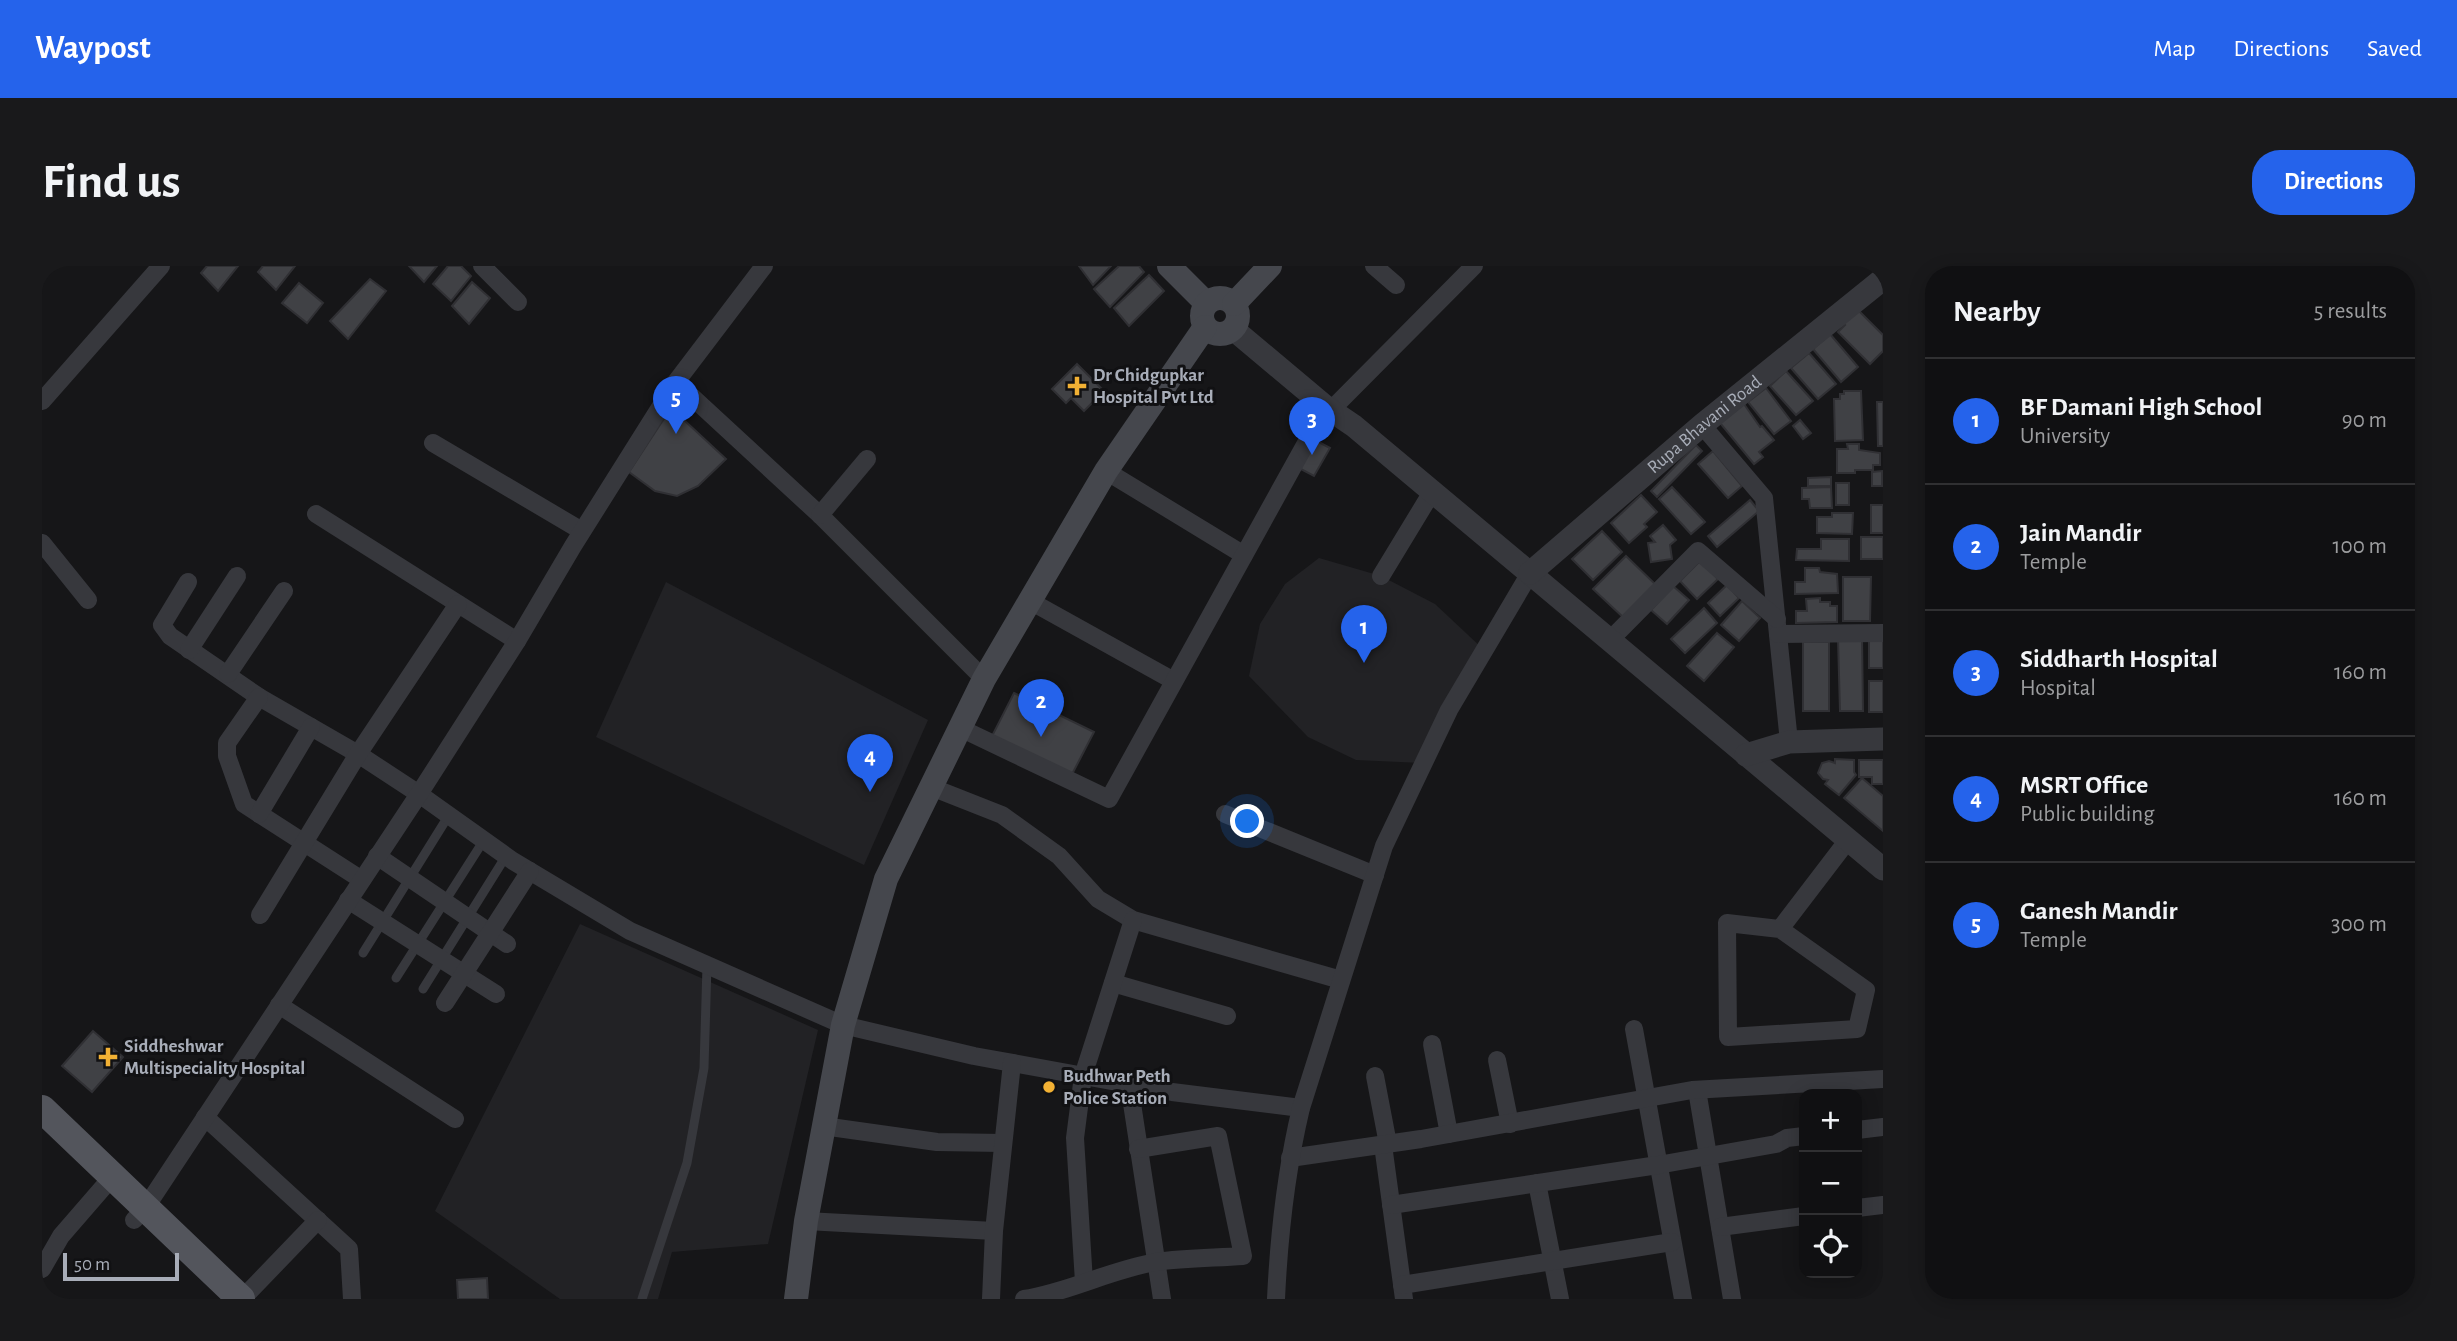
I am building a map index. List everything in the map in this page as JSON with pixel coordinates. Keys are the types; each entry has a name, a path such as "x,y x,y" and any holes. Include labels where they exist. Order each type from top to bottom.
{"main road":[{"path":"1169,266 1219,312"},
{"path":"796,1299 806,1222 842,1025 886,879 984,679 1106,471 1249,266"},
{"path":"1219,312 1270,266"},
{"path":"42,1109 216,1299"},
{"path":"42,1133 107,1182"},
{"path":"140,1214 242,1299"}],"street":[{"path":"42,401 161,266"},
{"path":"482,266 518,302"},
{"path":"140,1214 419,794 517,641 582,531 676,382 764,266"},
{"path":"1374,266 1396,285"},
{"path":"960,728 1109,799 1244,555 1329,409 1474,266"},
{"name":"Rupa Bhavani Road","path":"1530,573 1702,425 1883,279"},
{"path":"1219,312 1329,409 1354,426 1883,869"},
{"path":"676,382 820,515 984,679"},
{"path":"1702,425 1764,498 1789,742"},
{"path":"433,443 582,531"},
{"path":"820,515 867,459"},
{"path":"1106,471 1244,555"},
{"path":"1381,576 1433,492"},
{"path":"316,514 517,641"},
{"path":"42,544 88,600"},
{"path":"1610,640 1698,551 1778,627 1883,632"},
{"path":"1276,1299 1280,1229 1290,1158 1301,1108 1384,846 1449,710 1530,573"},
{"path":"189,650 237,576"},
{"path":"188,582 162,625 170,636 259,697 358,754 506,856 630,931 842,1025 974,1056 1083,1076 1172,1092 1301,1108"},
{"path":"228,674 284,591"},
{"path":"1030,601 1174,681"},
{"path":"260,915 358,754 458,604"},
{"path":"259,697 227,743 227,756 244,804 362,880"},
{"path":"259,814 311,727"},
{"path":"1746,755 1789,742 1883,739"},
{"path":"931,786 1002,815 1059,856 1098,899 1133,920 1341,980"},
{"path":"1226,814 1375,876"},
{"path":"1780,929 1848,839"},
{"path":"377,856 508,944"},
{"path":"445,1003 530,871"},
{"path":"348,900 496,993"},
{"path":"1084,1282 1075,1138 1083,1076 1133,920"},
{"path":"1727,923 1780,929 1866,990 1857,1029 1728,1037 1727,923"},
{"path":"1113,983 1227,1016"},
{"path":"279,1005 455,1119"},
{"path":"1634,1030 1683,1299"},
{"path":"1432,1044 1449,1134"},
{"path":"1497,1060 1510,1124"},
{"path":"991,1299 994,1231 1012,1063"},
{"path":"1375,1076 1403,1292 1553,1261 1672,1242"},
{"path":"1290,1158 1510,1124 1697,1090 1883,1079"},
{"path":"1129,1084 1162,1299"},
{"path":"1697,1090 1732,1299"},
{"path":"205,1117 349,1248 352,1299"},
{"path":"823,1126 937,1142 1003,1143"},
{"path":"1862,1129 1883,1127"},
{"path":"1024,1299 1043,1296 1155,1262 1243,1256 1218,1136 1138,1149"},
{"path":"1391,1205 1658,1165 1776,1144 1787,1138 1799,1137"},
{"path":"42,1269 61,1236 107,1182"},
{"path":"1537,1183 1560,1299"},
{"path":"1862,1207 1883,1205"},
{"path":"1720,1227 1799,1217"},
{"path":"242,1299 318,1220"},
{"path":"806,1222 994,1231"}],"lane":[{"path":"363,953 449,815"},
{"path":"396,978 484,840"},
{"path":"423,989 506,856"},
{"path":"642,1299 687,1163 704,1068 707,965"}],"shaded area":[{"path":"1319,558 1381,576 1435,604 1483,649 1422,763 1356,760 1308,737 1249,676 1260,624 1285,584"},
{"path":"666,582 928,720 864,865 596,737"},
{"path":"580,924 818,1030 768,1244 672,1252 658,1299 560,1299 435,1211"}],"building":[{"path":"207,266 238,266 218,291 201,273"},
{"path":"263,266 295,266 276,290 258,272"},
{"path":"409,266 437,266 424,282"},
{"path":"448,266 461,266 471,276 451,301 433,284"},
{"path":"1079,266 1111,266 1093,285"},
{"path":"1119,266 1139,266 1144,272 1110,307 1094,289"},
{"path":"1149,275 1164,291 1129,326 1114,308"},
{"path":"370,279 386,291 348,339 330,321"},
{"path":"472,282 490,298 469,324 452,306"},
{"path":"299,283 323,303 307,323 282,303"},
{"path":"1859,311 1883,335 1883,351 1870,364 1838,332 1845,325 1843,323"},
{"path":"1830,334 1858,367 1841,382 1813,349"},
{"path":"1809,353 1836,384 1818,399 1791,368"},
{"path":"1077,364 1104,391 1084,411 1071,398 1066,403 1052,389"},
{"path":"1786,371 1813,401 1796,415 1770,386"},
{"path":"1766,388 1791,421 1774,434 1748,402"},
{"path":"1844,391 1861,391 1863,440 1835,441 1834,399 1840,399 1840,394 1844,394"},
{"path":"1877,402 1883,402 1883,446 1878,446"},
{"path":"1744,404 1760,427 1774,440 1759,452 1763,457 1754,464 1720,423"},
{"path":"671,408 726,459 698,486 677,496 655,491 629,472"},
{"path":"1800,420 1811,433 1803,439 1793,426"},
{"path":"1313,439 1330,448 1314,476 1297,467"},
{"path":"1847,444 1859,444 1859,450 1880,453 1880,465 1873,465 1873,470 1837,473 1837,449 1848,449"},
{"path":"1696,445 1702,451 1657,497 1651,491"},
{"path":"1713,451 1742,486 1728,498 1698,464"},
{"path":"1882,471 1882,486 1872,486 1872,472"},
{"path":"1831,477 1831,486 1808,486 1808,478"},
{"path":"1836,483 1849,483 1849,505 1836,505"},
{"path":"1672,487 1705,522 1691,534 1659,499"},
{"path":"1831,487 1832,508 1810,508 1809,499 1802,499 1802,488"},
{"path":"1641,495 1657,512 1644,524 1647,527 1629,543 1611,523"},
{"path":"1750,500 1759,511 1717,547 1708,536"},
{"path":"1871,505 1883,505 1883,533 1871,533"},
{"path":"1832,513 1853,513 1852,534 1817,533 1817,517 1832,517"},
{"path":"1663,525 1676,540 1670,545 1672,559 1651,562 1648,543 1655,542 1650,536"},
{"path":"1602,531 1622,552 1593,580 1572,559"},
{"path":"1861,537 1883,537 1883,559 1861,559"},
{"path":"1821,539 1849,539 1849,561 1796,560 1797,549 1821,549"},
{"path":"1626,556 1656,585 1624,618 1593,589"},
{"path":"1700,561 1718,579 1697,599 1680,581"},
{"path":"1805,568 1819,568 1820,572 1837,574 1838,593 1795,594 1795,582 1805,582"},
{"path":"1843,577 1871,577 1870,621 1843,621"},
{"path":"1727,585 1739,598 1720,616 1708,603"},
{"path":"1673,586 1689,600 1667,624 1651,610"},
{"path":"1820,598 1820,602 1830,602 1830,606 1837,606 1837,622 1796,623 1796,611 1807,611 1806,599"},
{"path":"1742,601 1760,618 1739,641 1721,625"},
{"path":"1704,608 1717,623 1685,653 1671,639"},
{"path":"1717,633 1734,647 1704,681 1687,666"},
{"path":"1862,638 1863,711 1840,711 1838,639"},
{"path":"1869,638 1883,638 1883,668 1869,668"},
{"path":"1803,642 1829,642 1829,711 1803,711"},
{"path":"1869,681 1883,681 1883,712 1869,712"},
{"path":"1014,693 1094,732 1069,780 989,742"},
{"path":"1835,759 1854,760 1856,775 1839,795 1825,784 1828,780 1818,773 1822,763 1835,763"},
{"path":"1859,760 1883,760 1883,784 1872,784 1872,777 1859,777"},
{"path":"1862,778 1883,796 1883,831 1844,798"},
{"name":"Siddheshwar Multispeciality Hospital","path":"93,1031 123,1057 92,1092 62,1066"},
{"path":"487,1278 488,1299 458,1299 457,1280"}],"place":[{"name":"Dr Chidgupkar Hospital Pvt Ltd","path":"1077,386"},
{"name":"Ganesh Mandir","path":"676,434"},
{"name":"Siddharth Hospital","path":"1312,455"},
{"name":"BF Damani High School","path":"1364,663"},
{"name":"Jain Mandir","path":"1041,737"},
{"name":"MSRT Office","path":"870,792"},
{"name":"Siddheshwar Multispeciality Hospital","path":"108,1057"},
{"name":"Budhwar Peth Police Station","path":"1049,1087"}]}
